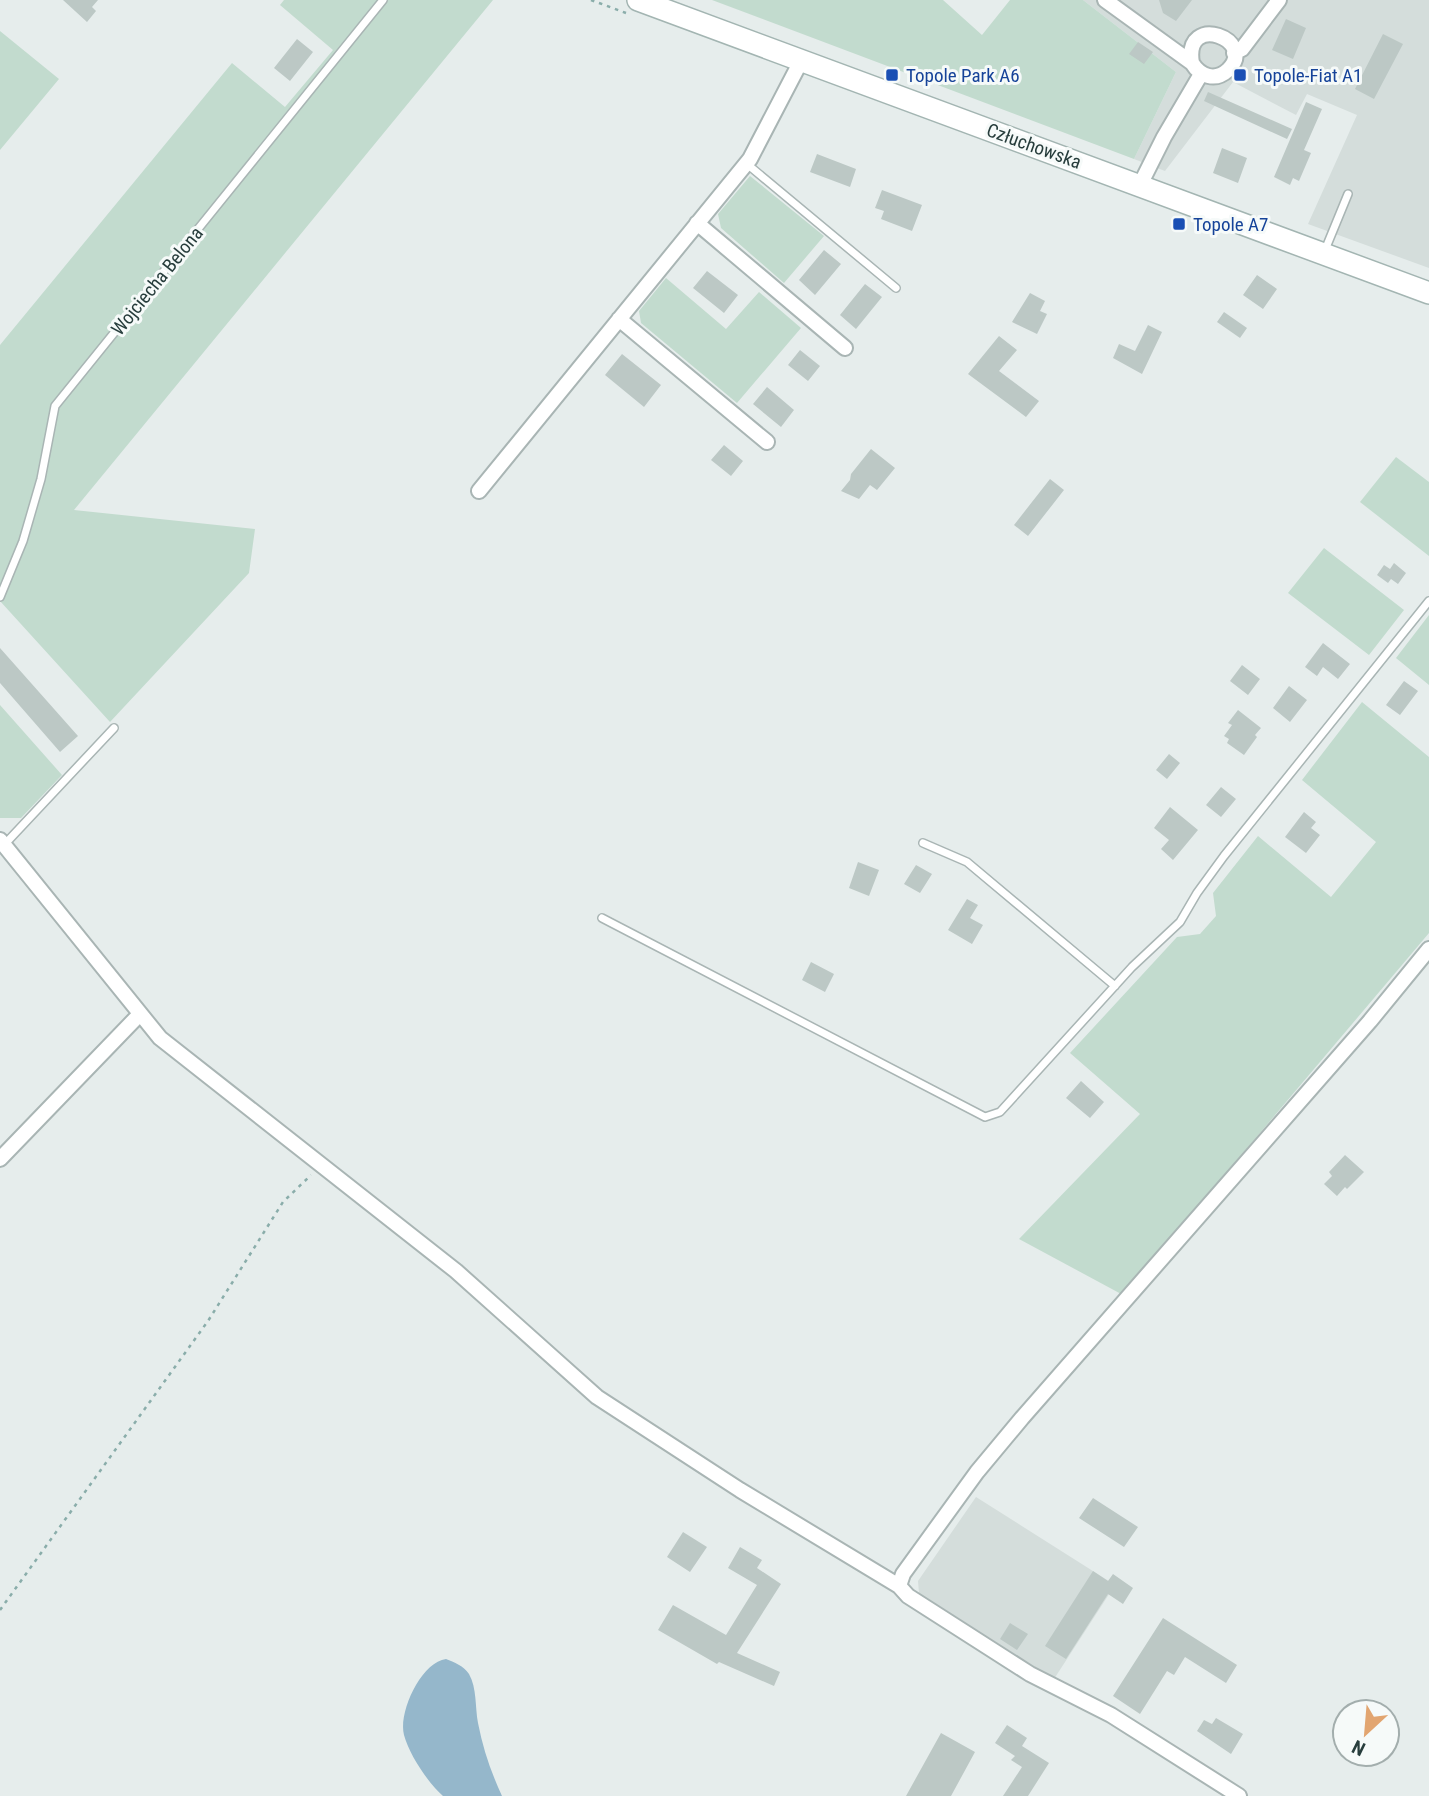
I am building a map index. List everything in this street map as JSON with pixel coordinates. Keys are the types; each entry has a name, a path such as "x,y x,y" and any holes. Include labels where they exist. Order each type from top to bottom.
{"main road":[{"name":"Człuchowska","path":"638,0 1429,293"}],"street":[{"path":"1105,0 1196,68 1208,76 1221,75 1231,66 1234,53 1232,46 1222,35 1207,34 1195,41 1191,48 1196,68 1140,185"},
{"path":"1234,53 1242,49 1279,0"},
{"path":"480,491 747,163 801,61"},
{"path":"697,223 845,348"},
{"path":"619,319 767,442"},
{"path":"2,843 160,1038 456,1271 597,1397 740,1490 899,1586 908,1596 1030,1674 1111,1715 1239,1796"},
{"path":"899,1586 903,1574 969,1484 1022,1418 1361,1031 1429,949"},
{"path":"0,1159 139,1014"}],"lane":[{"name":"Wojciecha Belona","path":"0,597 23,541 41,479 55,406 383,0"},
{"path":"747,163 896,288"},
{"path":"1323,254 1348,194"},
{"path":"603,918 985,1117 1000,1112 1115,986 1180,922 1224,856 1429,601"},
{"path":"2,843 114,729"},
{"path":"923,843 967,862 1115,986"}],"path":[{"path":"0,1610 208,1321 283,1202 320,1165"}],"shaded area":[{"path":"1083,0 1429,0 1429,268 1308,224 1357,115 1307,94 1296,115 1233,82 1165,171 1134,159 1176,72"},
{"path":"976,1497 1115,1585 1054,1679 919,1593 918,1581"}],"green space":[{"path":"284,0 493,0 74,510 255,529 249,573 110,722 0,601 0,345 232,63 285,107 333,50 280,5"},
{"path":"712,0 943,0 982,35 1010,0 1083,0 1176,72 1134,159"},
{"path":"0,31 59,79 0,150"},
{"path":"750,176 824,236 784,283 721,228 718,214"},
{"path":"666,278 726,329 759,292 801,328 737,403 641,323 639,311"},
{"path":"1396,457 1429,482 1429,556 1360,502"},
{"path":"1324,548 1404,610 1369,655 1288,593"},
{"path":"1429,615 1429,685 1396,658"},
{"path":"1362,702 1429,757 1429,933 1123,1295 1019,1239 1140,1114 1070,1053 1177,937 1200,934 1216,916 1213,893 1258,836 1331,897 1376,842 1302,780"},
{"path":"0,705 62,775 21,818 0,818"}],"water":[{"path":"446,1659 464,1669 472,1679 482,1742 502,1796 443,1796 431,1784 406,1743 403,1726 413,1690 428,1669"}],"building":[{"path":"63,0 98,0 92,7 96,11 87,22"},
{"path":"1159,0 1192,0 1176,21 1163,13"},
{"path":"1286,19 1306,28 1293,59 1272,50"},
{"path":"1383,34 1403,44 1374,99 1355,89"},
{"path":"297,39 313,52 290,81 274,68"},
{"path":"1138,42 1153,52 1144,64 1129,54"},
{"path":"1208,92 1292,129 1287,139 1204,101"},
{"path":"1306,102 1322,109 1304,150 1311,153 1299,181 1293,178 1290,185 1274,177"},
{"path":"1222,148 1247,158 1238,183 1213,173"},
{"path":"817,154 856,169 850,187 810,172"},
{"path":"882,190 922,205 912,231 881,219 884,211 875,208"},
{"path":"824,250 841,264 815,295 799,280"},
{"path":"707,271 738,295 724,313 693,288"},
{"path":"1257,275 1277,289 1263,309 1243,295"},
{"path":"865,284 882,297 856,329 840,315"},
{"path":"1030,293 1045,301 1040,311 1047,314 1037,334 1012,322"},
{"path":"1224,312 1247,328 1240,338 1217,322"},
{"path":"1148,325 1162,332 1142,374 1113,358 1119,344 1135,351"},
{"path":"999,336 1017,350 999,371 1039,401 1026,417 968,374"},
{"path":"800,350 820,366 808,381 788,365"},
{"path":"622,354 661,385 644,407 605,375"},
{"path":"767,387 794,410 781,427 753,404"},
{"path":"724,445 743,461 731,476 711,460"},
{"path":"871,449 895,468 877,490 870,485 859,499 841,491 850,480 851,474"},
{"path":"1050,479 1064,490 1028,536 1014,525"},
{"path":"1394,563 1406,573 1398,584 1391,579 1388,583 1377,575 1384,565 1390,569"},
{"path":"1323,643 1350,664 1338,679 1323,667 1317,676 1305,667"},
{"path":"0,648 78,736 60,752 0,683"},
{"path":"1242,665 1260,679 1248,695 1230,681"},
{"path":"1404,681 1418,691 1400,715 1386,705"},
{"path":"1289,686 1307,700 1290,722 1273,708"},
{"path":"1238,710 1261,728 1244,755 1227,743 1229,739 1224,736 1232,725 1228,723"},
{"path":"1169,754 1180,763 1167,779 1156,770"},
{"path":"1221,787 1236,799 1221,817 1206,805"},
{"path":"1170,807 1198,830 1173,860 1161,849 1169,840 1154,828"},
{"path":"1304,812 1316,822 1311,828 1320,835 1306,853 1285,837"},
{"path":"858,862 879,870 869,896 849,888"},
{"path":"916,865 932,874 920,893 904,884"},
{"path":"967,899 978,905 970,918 983,925 972,944 948,930"},
{"path":"811,962 834,974 825,992 802,980"},
{"path":"1081,1081 1104,1102 1090,1118 1066,1098"},
{"path":"1345,1155 1364,1172 1337,1196 1324,1184 1332,1176 1329,1172"},
{"path":"1093,1498 1138,1527 1124,1547 1079,1518"},
{"path":"683,1532 707,1547 690,1572 667,1557"},
{"path":"740,1547 762,1560 757,1568 781,1584 737,1653 780,1672 774,1686 719,1662 717,1664 658,1630 673,1605 726,1635 757,1585 728,1568"},
{"path":"1093,1571 1108,1581 1113,1574 1133,1588 1123,1604 1108,1594 1066,1659 1045,1646"},
{"path":"1163,1618 1237,1665 1226,1683 1185,1657 1174,1675 1167,1671 1140,1714 1113,1696"},
{"path":"1010,1623 1028,1634 1017,1650 1000,1639"},
{"path":"1216,1718 1243,1734 1231,1754 1197,1731 1204,1720 1212,1724"},
{"path":"1007,1725 1027,1738 1022,1746 1049,1763 1028,1796 1003,1796 1022,1767 1011,1760 1015,1756 995,1743"},
{"path":"941,1733 975,1752 951,1796 906,1796"}],"place":[{"name":"Topole Park A6","path":"892,75"},
{"name":"Topole-Fiat A1","path":"1240,75"},
{"name":"Topole A7","path":"1179,224"}]}
